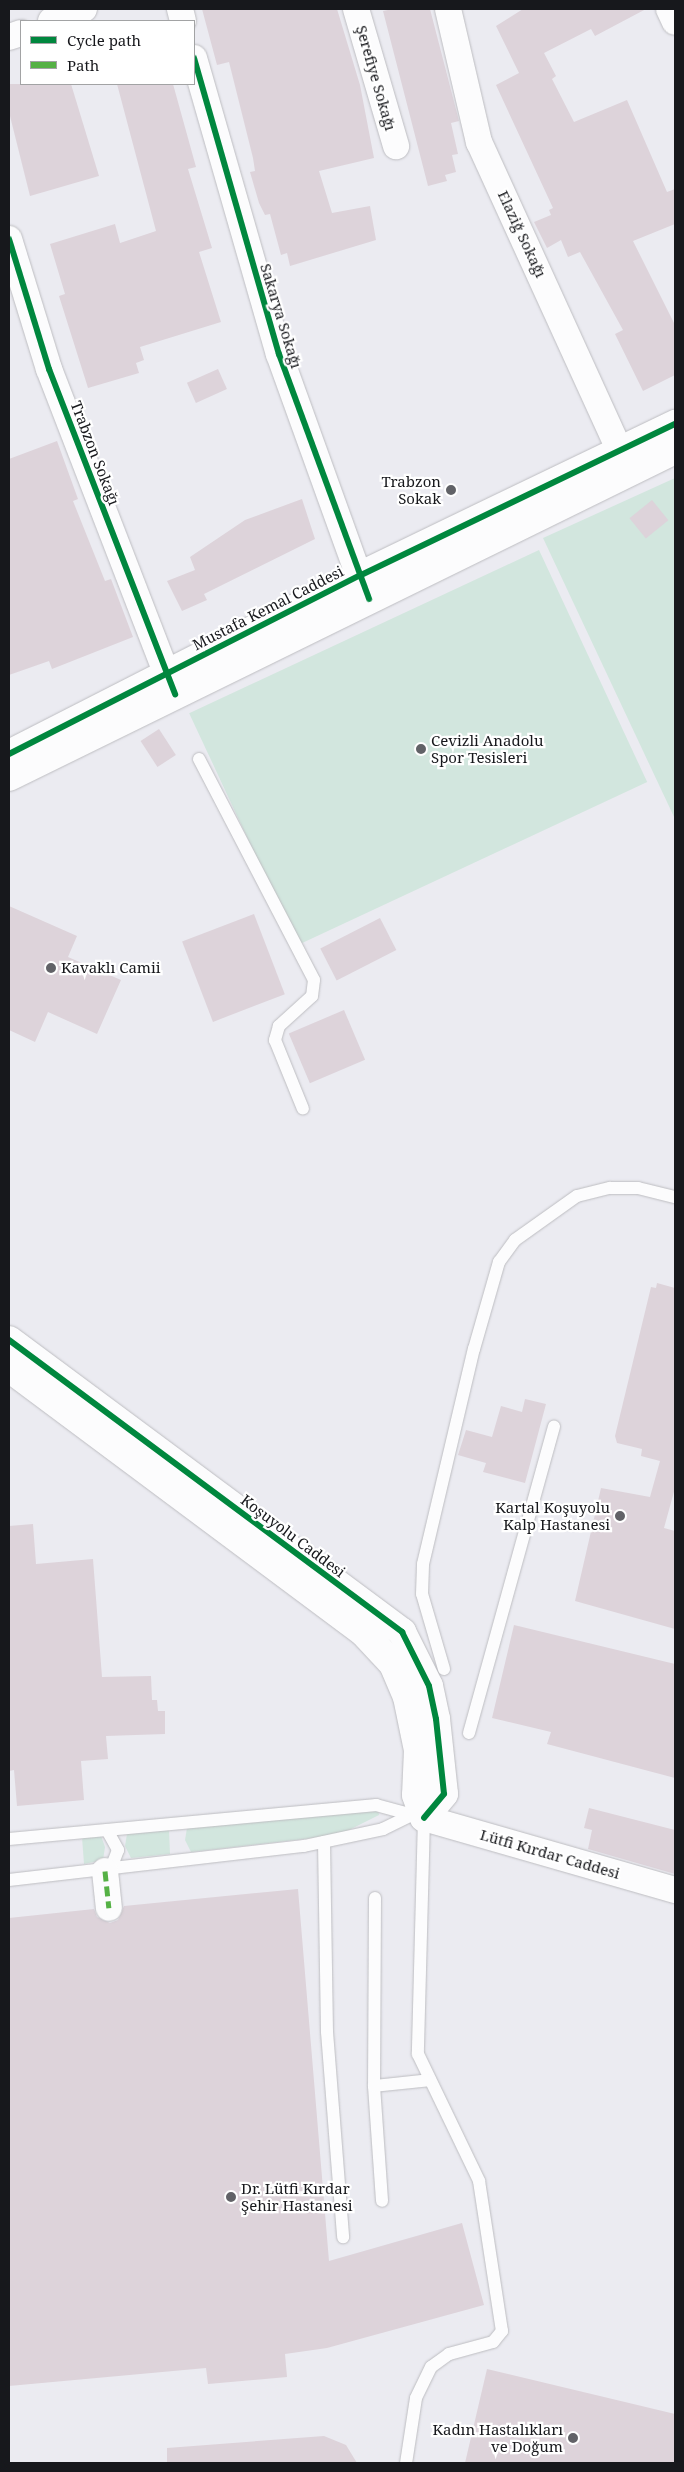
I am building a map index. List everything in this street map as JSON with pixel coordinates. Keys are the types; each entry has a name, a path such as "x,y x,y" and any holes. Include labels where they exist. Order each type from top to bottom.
{"street":[{"path":"54,20 84,9"},
{"name":"Şerefiye Sokağı","path":"356,9 396,146"},
{"name":"Elaziğ Sokağı","path":"448,9 479,142 620,451"},
{"name":"Sakarya Sokağı","path":"195,61 279,354 364,588"},
{"name":"Trabzon Sokağı","path":"9,239 49,369 171,683"},
{"name":"Mustafa Kemal Caddesi","path":"9,754 171,683 364,588 620,451 675,424"},
{"name":"Mustafa Kemal Caddesi","path":"364,588 675,450"},
{"name":"Mustafa Kemal Caddesi","path":"9,777 171,683"},
{"name":"Koşuyolu Caddesi","path":"9,1340 402,1632 429,1686 436,1719 444,1794 417,1817"},
{"path":"9,1368 363,1632 393,1664 407,1697 418,1750 417,1817"},
{"name":"Lütfi Kırdar Caddesi","path":"417,1817 675,1890"},
{"path":"108,1871 109,1908"}],"lane":[{"path":"199,759 314,980 312,996 299,1012 279,1026 275,1040 303,1109"},
{"path":"444,1669 422,1594 423,1564 474,1349 499,1262 514,1240 577,1196 610,1188 638,1188 675,1197"},
{"path":"469,1733 554,1428"},
{"path":"9,1839 376,1805 417,1817"},
{"path":"9,1880 108,1871 324,1842 383,1829 417,1817"},
{"path":"406,2463 416,2398 431,2367 449,2354 493,2342 502,2331 479,2180 418,2054 417,1817"},
{"path":"106,1830 118,1850 108,1871"},
{"path":"324,1842 327,2032 343,2237"},
{"path":"375,1898 374,2086 382,2201"},
{"path":"374,2086 430,2080"}],"green space":[{"path":"675,478 675,819 543,538"},
{"name":"Cevizli Anadolu Spor Tesisleri","path":"539,550 647,782 297,945 189,713"},
{"path":"378,1810 379,1815 339,1835 191,1852 185,1840 187,1828"},
{"path":"169,1830 170,1854 131,1858 125,1846 127,1834"},
{"path":"101,1836 105,1847 103,1860 84,1864 82,1837"}],"building":[{"path":"202,9 337,9 360,85 374,158 319,171 332,213 370,206 376,240 290,266 287,253 281,255 270,214 265,215 259,203 250,172 255,171 253,158 229,62 217,65"},
{"path":"393,9 430,9 459,121 451,123 458,154 452,155 456,172 445,175 447,181 428,186 383,11"},
{"path":"523,9 646,9 595,36 591,29 544,53 556,76 552,79 574,122 627,100 667,192 675,189 675,224 633,241 675,325 675,375 643,391 615,334 623,330 580,252 568,257 561,240 547,248 534,222 551,215 549,210 553,208 496,85 519,73 496,26"},
{"path":"9,84 71,85 99,176 30,196 9,112"},
{"path":"117,85 173,85 196,167 188,169 212,248 199,252 221,322 140,347 144,360 136,363 139,373 88,388 59,296 65,294 50,244 115,224 120,243 156,231"},
{"path":"218,369 227,389 196,403 187,383"},
{"path":"57,441 78,499 73,501 105,581 111,579 133,637 52,669 49,661 9,675 9,459"},
{"path":"302,499 315,539 204,594 207,600 182,611 167,581 195,570 190,557 245,520"},
{"path":"652,500 668,520 646,538 629,518"},
{"path":"159,729 176,755 157,767 141,741"},
{"name":"Kavaklı Camii","path":"9,906 77,936 68,957 121,980 97,1034 48,1012 35,1042 9,1030"},
{"path":"254,914 285,994 213,1022 182,942"},
{"path":"380,918 396,950 337,980 320,948"},
{"path":"344,1010 365,1060 310,1083 289,1033"},
{"path":"657,1283 675,1288 675,1488 664,1528 675,1531 675,1629 575,1601 601,1488 650,1497 660,1461 641,1456 642,1449 617,1443 615,1436 651,1287 656,1288"},
{"path":"525,1399 546,1404 525,1483 483,1472 486,1463 458,1455 466,1430 492,1437 501,1406 522,1412"},
{"path":"33,1524 36,1564 93,1559 102,1677 151,1676 152,1700 157,1700 158,1711 165,1711 165,1734 106,1736 108,1759 81,1761 84,1800 17,1806 14,1770 9,1771 9,1526"},
{"path":"514,1625 675,1664 675,1778 547,1744 551,1732 492,1718"},
{"path":"589,1808 675,1830 675,1874 588,1849 592,1830 584,1828"},
{"path":"298,1889 329,2261 462,2223 484,2305 327,2348 285,2354 287,2377 208,2384 206,2368 9,2386 9,1918 94,1909 97,1917 110,1923 118,1920 124,1906"},
{"name":"Kadın Hastalıkları ve Doğum","path":"487,2369 675,2414 675,2463 465,2463"},
{"path":"324,2436 346,2445 357,2463 167,2463 167,2448"}],"marked path":[{"path":"105,1871 109,1908"}],"cycle path":[{"path":"195,61 279,354 369,599"},
{"path":"9,239 49,369 175,694"},
{"path":"9,754 359,576 675,424"},
{"path":"9,1340 402,1632 429,1686 436,1719 444,1794 424,1818"}],"place":[{"name":"Trabzon Sokak","path":"451,490"},
{"name":"Cevizli Anadolu Spor Tesisleri","path":"421,749"},
{"name":"Kavaklı Camii","path":"51,968"},
{"name":"Kartal Koşuyolu Kalp Hastanesi","path":"620,1516"},
{"name":"Dr. Lütfi Kırdar Şehir Hastanesi","path":"231,2197"},
{"name":"Kadın Hastalıkları ve Doğum","path":"573,2438"}]}
